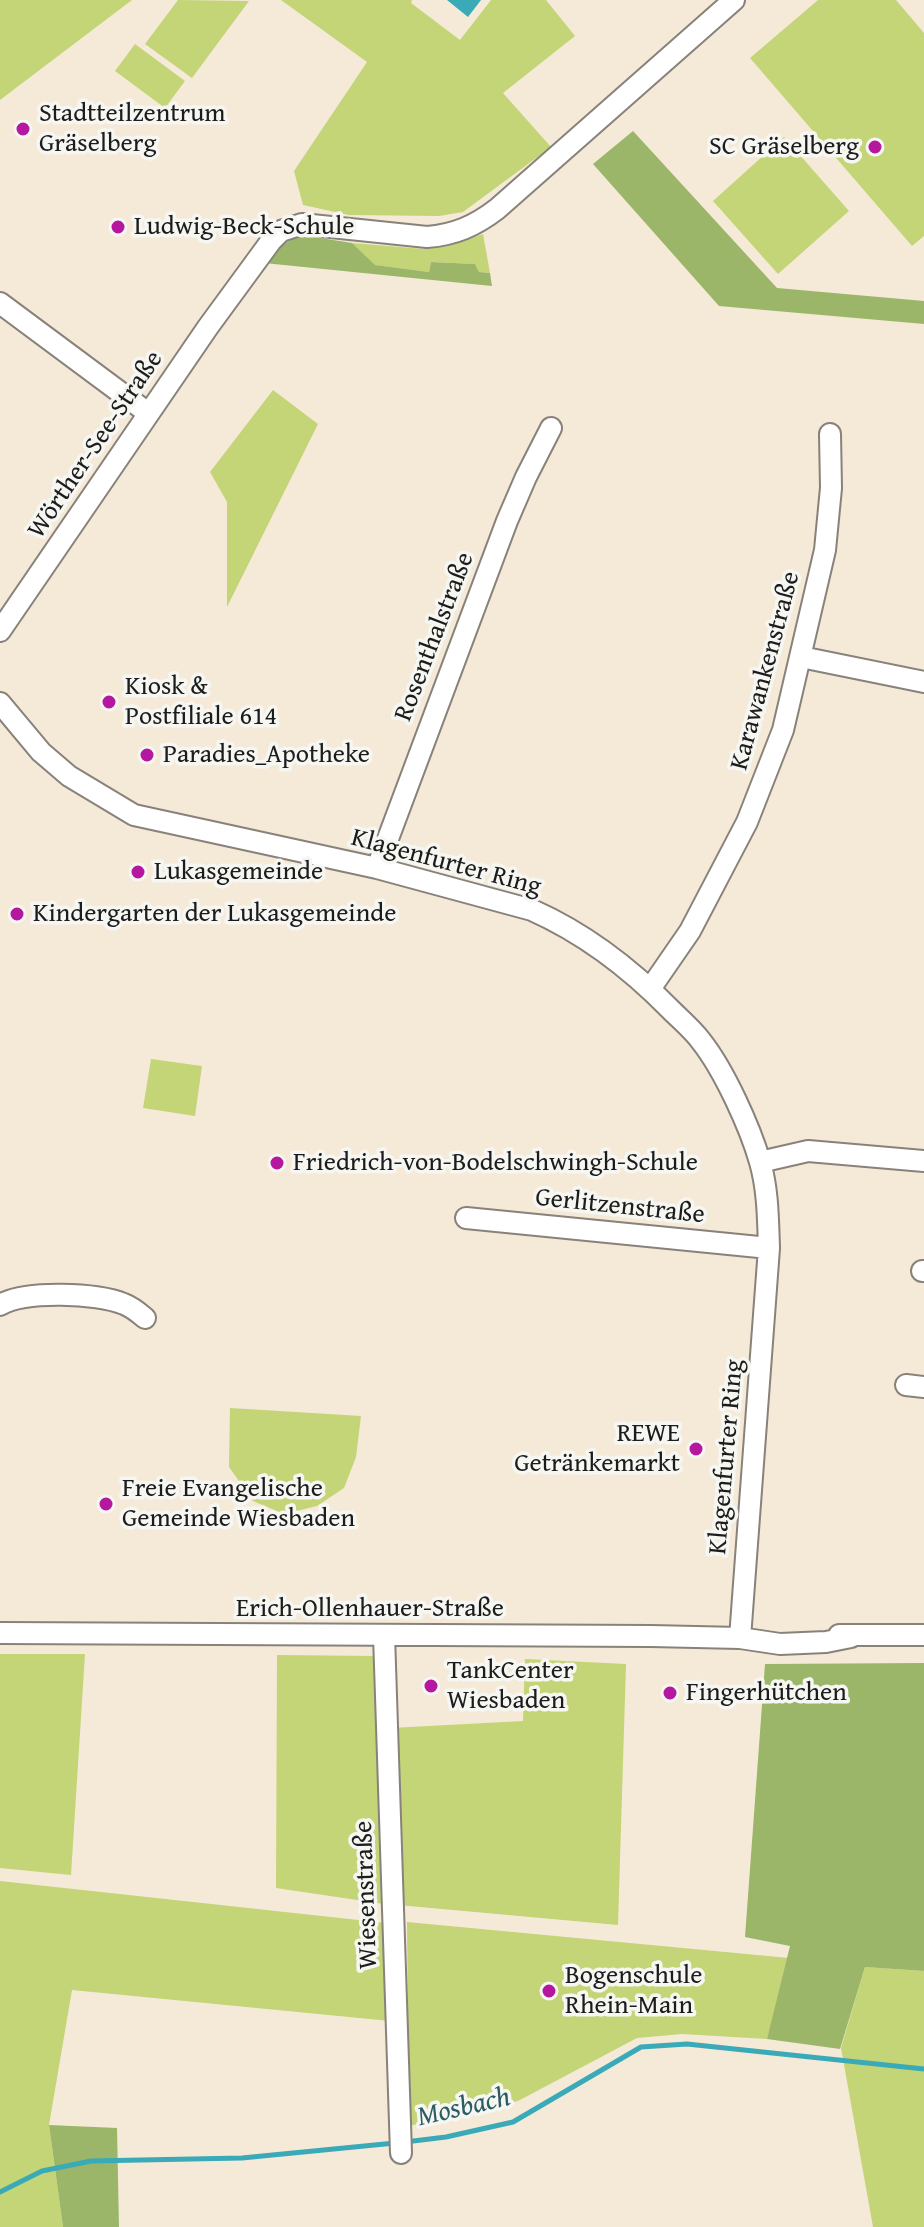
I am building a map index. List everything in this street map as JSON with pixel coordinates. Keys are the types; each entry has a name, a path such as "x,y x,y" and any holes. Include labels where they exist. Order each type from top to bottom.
{"street":[{"name":"Wörther-See-Straße","path":"0,631 148,413 271,241 290,226 302,224 415,237 444,236 474,226 734,0"},
{"path":"0,303 148,413"},
{"name":"Rosenthalstraße","path":"377,868 507,521 551,428"},
{"name":"Karawankenstraße","path":"650,989 690,931 753,811 783,730 825,550 831,488 830,434"},
{"path":"801,657 924,682"},
{"name":"Klagenfurter Ring","path":"0,703 25,735 69,776 134,815 377,868 532,910 595,942 650,989 700,1039 718,1066 760,1162 768,1205 769,1248 740,1638"},
{"path":"760,1162 808,1151 924,1161"},
{"name":"Gerlitzenstraße","path":"466,1218 769,1248"},
{"path":"0,1305 28,1296 107,1299 122,1303 145,1318"},
{"name":"Erich-Ollenhauer-Straße","path":"0,1633 740,1638 806,1631 851,1637 924,1635"},
{"name":"Wiesenstraße","path":"384,1635 401,2143"}],"green space":[{"path":"0,0 132,0 0,100"},
{"path":"178,0 249,1 192,78 145,44"},
{"path":"281,0 412,0 411,3 460,40 491,0 546,0 575,36 503,93 551,147 463,212 439,216 349,215 303,205 294,171 367,62"},
{"name":"SC Gräselberg","path":"818,0 896,0 924,33 924,236 912,246 750,58"},
{"path":"135,44 185,81 165,108 115,71"},
{"path":"633,131 777,288 924,301 924,324 719,306 593,164"},
{"path":"784,137 849,211 778,274 713,201"},
{"path":"483,234 490,273 479,272 475,264 431,262 429,272 374,265 352,243 424,249 449,246"},
{"path":"308,236 352,243 375,265 429,272 431,262 475,264 479,272 490,273 492,286 264,263 289,241"},
{"path":"273,390 318,424 227,607 227,502 210,472"},
{"path":"151,1059 202,1066 195,1116 143,1108"},
{"path":"230,1408 361,1416 356,1457 344,1488 317,1506 284,1514 253,1501 229,1467"},
{"path":"0,1654 85,1654 71,1875 0,1868"},
{"path":"277,1655 379,1656 384,1904 276,1888"},
{"path":"525,1659 626,1664 618,1925 398,1905 391,1728 523,1721"},
{"path":"924,1663 924,1971 865,1967 840,2049 767,2039 790,1946 745,1937 765,1664"},
{"path":"0,1881 386,1923 390,2021 72,1990 49,2125 63,2227 0,2227"},
{"name":"Bogenschule Rhein-Main","path":"407,1922 789,1958 767,2039 682,2034 637,2038 518,2101 409,2126"},
{"path":"865,1967 924,1971 924,2227 873,2227 841,2048"},
{"path":"49,2125 117,2128 119,2227 63,2227"}],"water":[{"path":"447,0 481,0 468,17"}],"waterway":[{"name":"Mosbach","path":"405,2142 446,2137 513,2122 641,2047 687,2044 924,2069"},
{"name":"Mosbach","path":"0,2192 42,2171 91,2161 242,2158 395,2143"}],"place":[{"name":"Stadtteilzentrum Gräselberg","path":"23,129"},
{"name":"SC Gräselberg","path":"875,147"},
{"name":"Ludwig-Beck-Schule","path":"118,227"},
{"name":"Kiosk & Postfiliale 614","path":"109,702"},
{"name":"Paradies_Apotheke","path":"147,755"},
{"name":"Lukasgemeinde","path":"138,872"},
{"name":"Kindergarten der Lukasgemeinde","path":"17,914"},
{"name":"Friedrich-von-Bodelschwingh-Schule","path":"277,1163"},
{"name":"REWE Getränkemarkt","path":"696,1449"},
{"name":"Freie Evangelische Gemeinde Wiesbaden","path":"106,1504"},
{"name":"TankCenter Wiesbaden","path":"431,1686"},
{"name":"Fingerhütchen","path":"670,1693"},
{"name":"Bogenschule Rhein-Main","path":"549,1991"}]}
